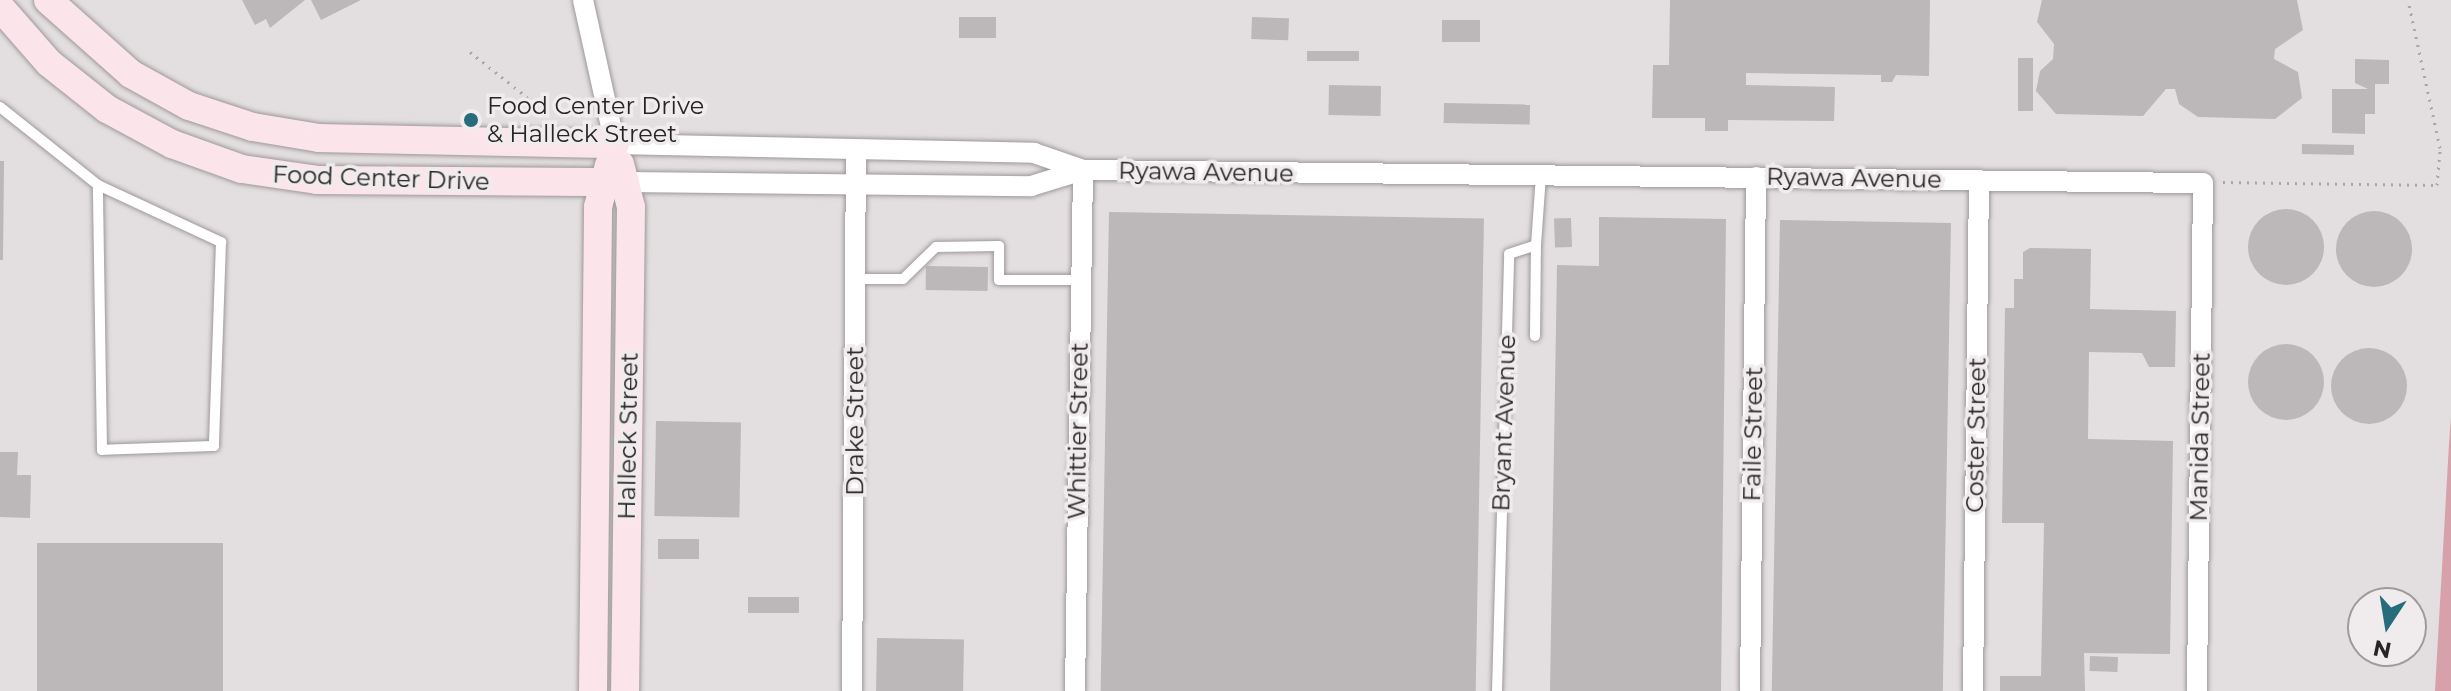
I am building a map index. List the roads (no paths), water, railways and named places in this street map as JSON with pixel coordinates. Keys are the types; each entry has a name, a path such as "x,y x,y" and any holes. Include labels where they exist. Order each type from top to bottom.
{"main road":[{"name":"Food Center Drive","path":"48,0 131,74 221,119 319,138 615,144"},
{"name":"Food Center Drive","path":"0,7 49,63 107,109 172,144 242,169 317,180 615,182"},
{"path":"615,144 615,182"},
{"name":"Halleck Street","path":"593,691 615,182"},
{"name":"Halleck Street","path":"615,182 625,691"}],"street":[{"path":"583,0 615,144"},
{"name":"Ryawa Avenue","path":"615,144 1034,153 1083,170"},
{"name":"Drake Street","path":"852,691 856,150"},
{"name":"Ryawa Avenue","path":"615,182 1031,186 1083,170 2203,183"},
{"name":"Whittier Street","path":"1075,691 1083,170"},
{"name":"Faile Street","path":"1750,691 1756,177"},
{"name":"Coster Street","path":"1973,691 1979,180"},
{"name":"Manida Street","path":"2197,691 2203,183"}],"lane":[{"path":"0,107 98,185 221,242 214,446 102,450 98,185"},
{"path":"1535,336 1541,175"},
{"name":"Bryant Avenue","path":"1497,691 1509,254 1536,245"},
{"path":"856,279 903,279 936,247 999,246 999,280 1080,280"}],"place":[{"name":"Food Center Drive & Halleck Street","path":"471,120"}]}
